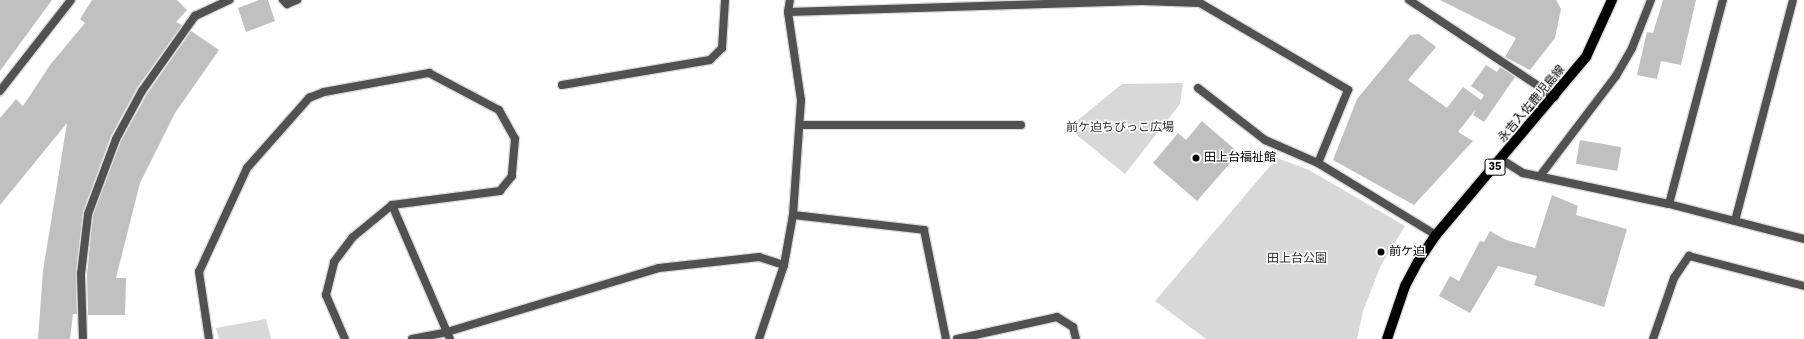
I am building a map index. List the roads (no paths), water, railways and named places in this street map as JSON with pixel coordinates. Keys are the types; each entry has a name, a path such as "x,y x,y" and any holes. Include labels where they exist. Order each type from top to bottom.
{"main road":[{"name":"永吉入佐鹿児島線","path":"1387,339 1405,286 1436,235 1502,160 1555,97 1586,57 1612,0"}],"street":[{"path":"0,91 71,0"},
{"path":"83,339 81,274 88,214 116,139 142,91 195,16 229,0"},
{"path":"283,0 286,4 297,0"},
{"path":"562,85 710,60 722,48 725,0"},
{"path":"759,339 784,265 793,215 801,125 801,100 788,12 790,0"},
{"path":"1409,0 1555,97"},
{"path":"1540,176 1616,76 1632,48 1651,0"},
{"path":"1669,204 1723,0"},
{"path":"1736,221 1793,0"},
{"path":"788,12 1120,1 1200,3 1348,90 1318,163"},
{"path":"209,339 200,272 247,168 309,98 324,92 429,73 499,110 515,139 512,176 500,191 392,205 353,237 334,262 326,295 345,339"},
{"path":"1198,88 1265,140 1318,163 1436,235"},
{"path":"801,125 1021,125"},
{"path":"1502,160 1523,173 1669,204 1804,239"},
{"path":"392,205 449,336"},
{"path":"793,215 924,230 946,339"},
{"path":"1653,339 1674,278 1689,256 1804,286"},
{"path":"412,339 449,336 659,268 759,257 784,265"},
{"path":"957,339 1058,317 1073,327 1076,339"}],"place":[{"name":"田上台福祉館","path":"1196,158"},
{"name":"前ケ迫","path":"1381,252"}],"park label":[{"name":"前ケ迫ちびっこ広場","path":"1120,128"},
{"name":"田上台公園","path":"1297,259"}]}
